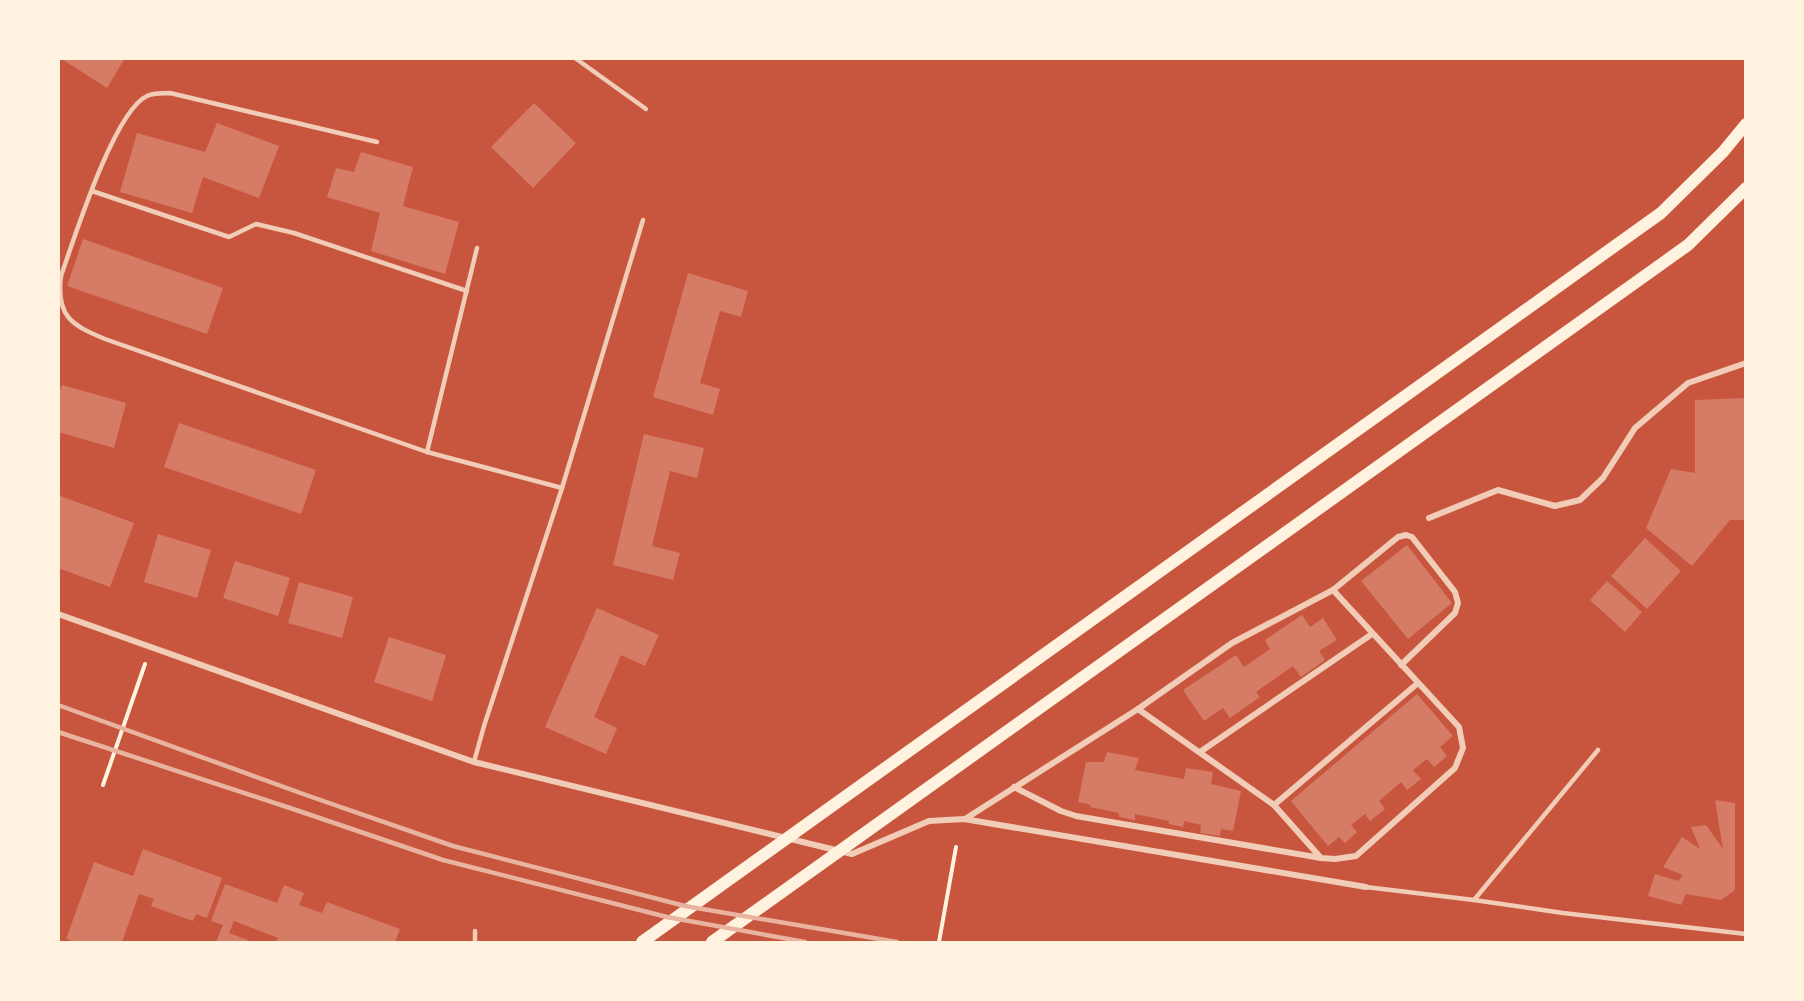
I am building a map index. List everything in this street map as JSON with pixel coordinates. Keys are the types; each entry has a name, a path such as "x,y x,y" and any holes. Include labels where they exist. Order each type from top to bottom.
{"main road":[{"path":"642,942 1661,213 1724,152 1746,124"},
{"path":"712,942 1688,245 1746,188"}],"street":[{"path":"1429,518 1498,490 1555,507 1580,500 1603,478 1635,428 1688,383 1746,363"},
{"path":"964,819 1138,710 1232,643 1333,591 1398,537 1406,535 1412,537 1455,592 1458,603 1455,613 1401,665"},
{"path":"1014,787 1061,811 1076,816 1321,858 1335,859 1356,855 1455,768 1463,748 1459,727 1333,591"},
{"path":"58,614 474,762 852,854 929,821 964,819 1366,887"},
{"path":"1200,752 1372,634"},
{"path":"1274,805 1418,683"},
{"path":"1138,710 1274,805 1321,858"}],"lane":[{"path":"575,58 646,109"},
{"path":"377,142 170,93 147,96 128,112 108,150 92,191 61,276 59,294 66,317 81,329 105,339 427,452 562,488"},
{"path":"92,191 229,237 256,224 294,233 467,291"},
{"path":"474,762 562,488 643,220"},
{"path":"427,452 477,248"},
{"path":"1474,900 1598,750"},
{"path":"1366,887 1746,934"},
{"path":"475,931 475,942"}],"path":[{"path":"103,785 148,658"},
{"path":"939,942 956,847"}],"building":[{"path":"60,58 125,58 107,88"},
{"path":"534,103 576,143 533,188 491,147"},
{"path":"217,123 279,146 259,198 203,177 192,213 120,192 137,133 205,152"},
{"path":"361,152 413,167 403,206 459,222 445,274 371,251 380,213 327,197 336,168 354,172"},
{"path":"83,239 223,288 207,334 67,286"},
{"path":"688,273 748,291 741,317 720,311 700,383 720,389 713,415 653,397"},
{"path":"62,385 126,403 114,448 58,432 58,396"},
{"path":"1746,398 1746,520 1730,520 1692,566 1646,528 1671,469 1695,473 1695,400"},
{"path":"179,423 316,470 301,514 164,467"},
{"path":"644,434 704,448 697,478 670,471 652,546 680,553 673,580 613,565"},
{"path":"58,495 134,523 110,587 58,568"},
{"path":"158,534 211,550 197,598 144,582"},
{"path":"1645,538 1681,571 1647,609 1611,576"},
{"path":"1407,545 1452,603 1408,639 1361,581"},
{"path":"235,561 290,578 278,616 223,598"},
{"path":"1607,581 1642,612 1625,632 1590,600"},
{"path":"299,582 353,597 342,638 288,623"},
{"path":"597,608 659,635 645,666 621,655 594,717 617,728 606,754 545,727"},
{"path":"1302,615 1310,627 1323,618 1337,640 1319,651 1325,660 1301,677 1293,666 1256,692 1260,697 1230,718 1223,708 1204,721 1183,690 1236,655 1244,667 1270,649 1265,640"},
{"path":"389,637 446,655 432,701 374,682"},
{"path":"1417,694 1453,736 1440,747 1447,756 1434,767 1427,759 1413,770 1421,779 1407,790 1401,782 1379,801 1385,809 1370,821 1365,814 1351,825 1357,832 1345,843 1339,837 1328,846 1291,801"},
{"path":"1107,752 1139,758 1135,770 1184,779 1186,768 1213,772 1211,784 1241,791 1233,831 1221,829 1220,836 1200,833 1201,825 1184,821 1183,827 1169,824 1169,821 1135,814 1135,820 1119,817 1119,813 1078,802 1086,762 1104,762"},
{"path":"1715,800 1735,803 1735,890 1721,900 1686,894 1681,905 1648,896 1655,874 1678,881 1683,875 1663,867 1682,837 1700,849 1691,827 1706,825 1723,849"},
{"path":"143,849 222,878 207,918 196,914 193,921 151,906 154,899 139,894 122,942 75,942 66,939 94,862 133,876"},
{"path":"225,884 277,903 284,885 304,893 299,905 322,913 327,902 400,929 395,942 276,942 278,938 234,921 229,933 253,942 216,942 223,925 211,921"}],"railway":[{"path":"58,705 453,846 685,906 897,942"},
{"path":"58,732 443,860 667,917 805,942"}]}
